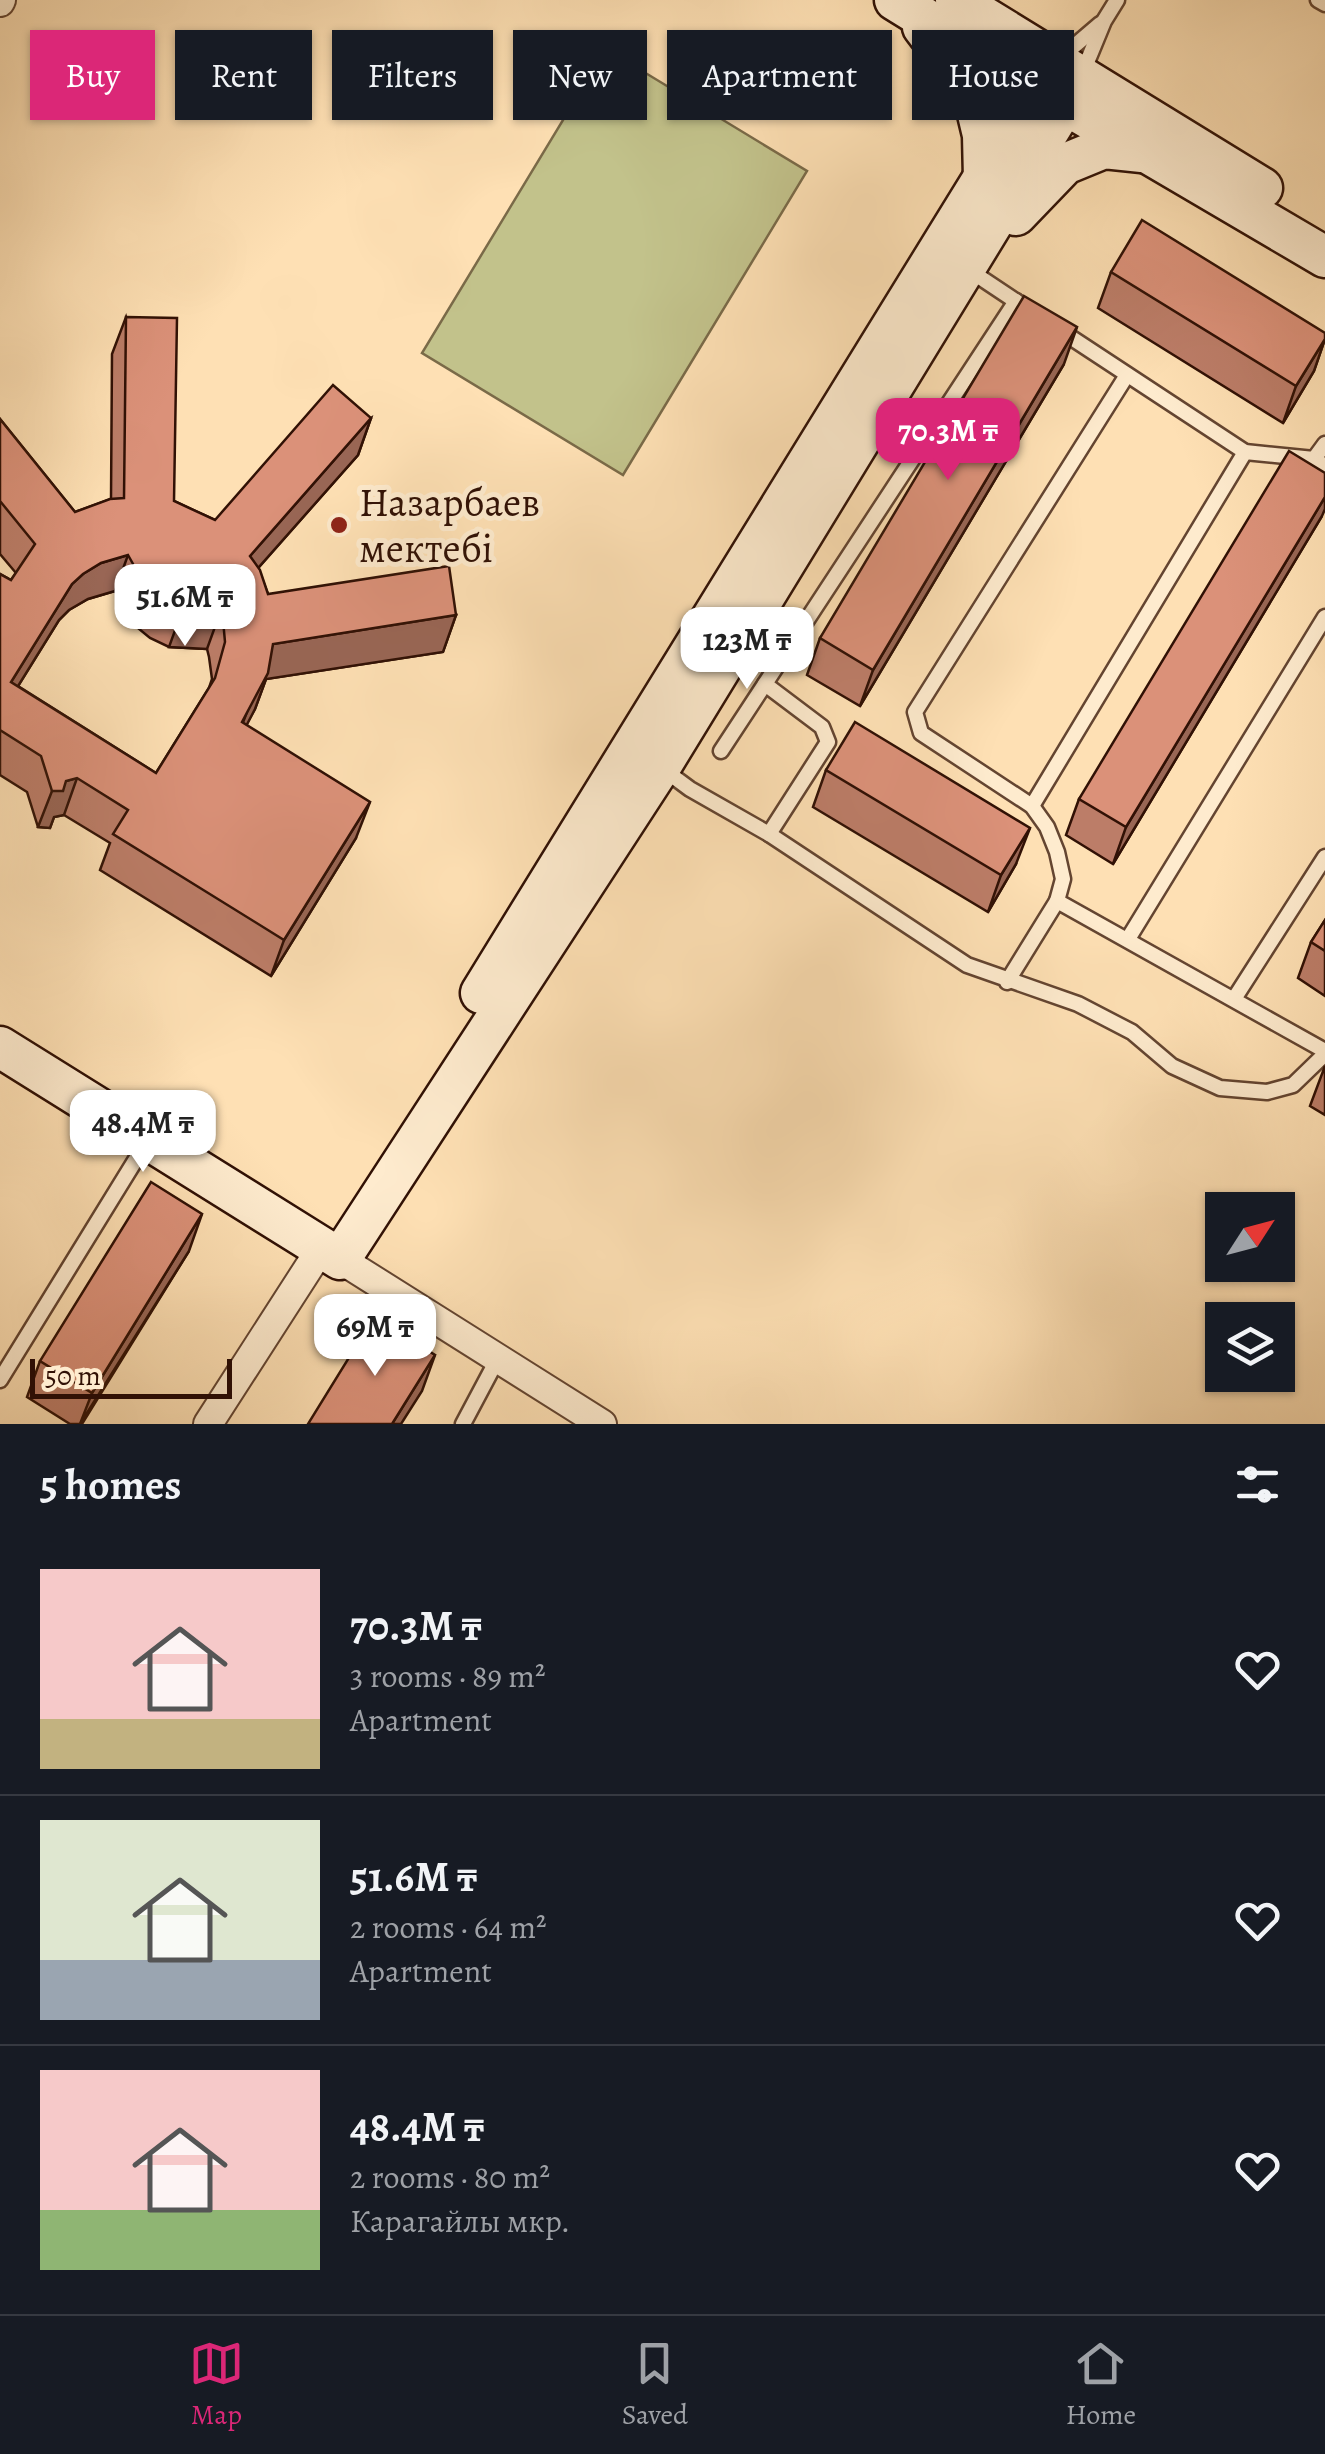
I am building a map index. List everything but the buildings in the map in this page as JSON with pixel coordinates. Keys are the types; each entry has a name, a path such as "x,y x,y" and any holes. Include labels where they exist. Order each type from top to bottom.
{"street":[{"path":"967,2 999,30"},
{"path":"902,4 954,30"},
{"path":"902,4 973,93 984,135 984,179"},
{"path":"1074,91 1325,227"},
{"path":"1074,94 1146,152 1325,257"},
{"path":"646,760 984,179 1031,120"},
{"path":"206,1422 331,1253 968,260 1041,120"},
{"path":"968,260 1064,164 1104,148 1146,152"},
{"path":"0,1047 602,1424"}],"lane":[{"path":"1074,63 1117,0"},
{"path":"1318,0 1325,4"},
{"path":"1074,63 1104,21"},
{"path":"968,260 1032,312"},
{"path":"720,751 1016,302"},
{"path":"1048,322 1245,452 1320,463 1325,444"},
{"path":"1008,982 1057,901 1063,879 1057,852 1047,827 1032,806 921,734 915,712 1127,375"},
{"path":"1032,806 1245,452"},
{"path":"1128,939 1325,617"},
{"path":"764,684 822,727 828,742 769,834"},
{"path":"646,760 769,834 966,965 1078,1004 1132,1032 1172,1066 1220,1088 1267,1092 1293,1085 1325,1052 1057,901"},
{"path":"1234,1000 1325,857"},
{"path":"0,1380 149,1138"},
{"path":"463,1424 497,1360"}],"green space":[{"path":"647,74 667,86 667,120 723,120 807,171 623,475 422,353 563,120 647,120"}],"place":[{"name":"Назарбаев мектебі","path":"339,525"}]}
